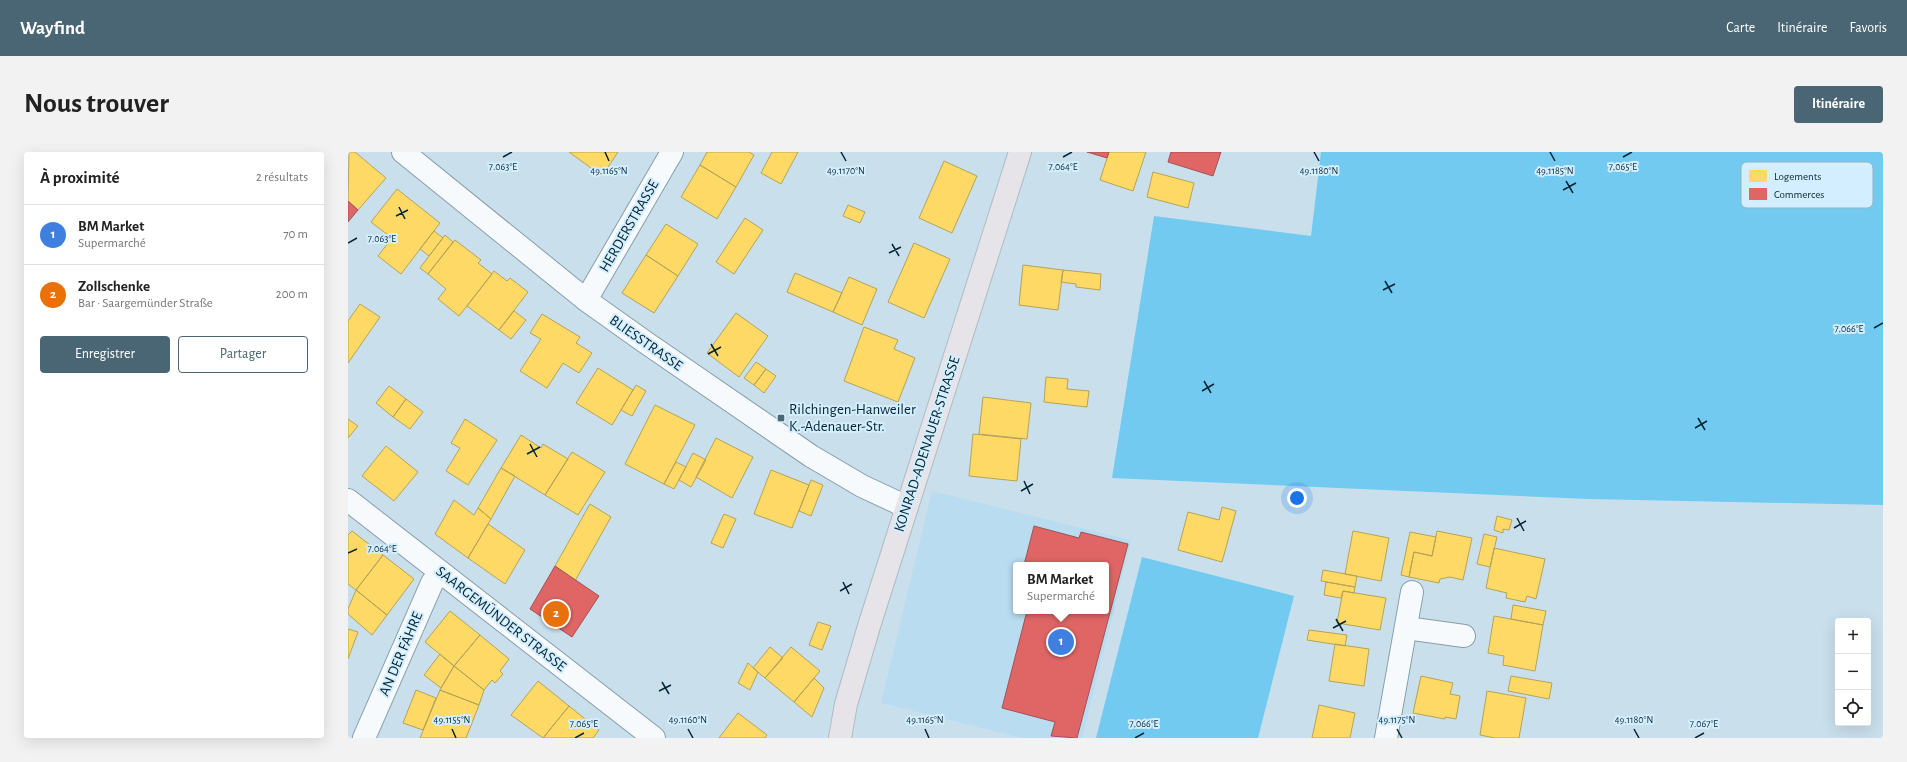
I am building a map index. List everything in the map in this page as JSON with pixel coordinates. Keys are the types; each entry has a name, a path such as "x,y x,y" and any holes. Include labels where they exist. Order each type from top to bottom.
{"main road":[{"name":"KONRAD-ADENAUER-STRASSE","path":"840,738 846,704 1020,152"}],"street":[{"name":"BLIESSTRASSE","path":"403,152 586,300 811,456 862,486 907,507"},
{"name":"HERDERSTRASSE","path":"586,300 672,152"},
{"name":"SAARGEMÜNDER STRASSE","path":"348,500 654,738"},
{"name":"AN DER FÄHRE","path":"364,738 432,583 440,572"},
{"path":"1386,738 1412,592"},
{"path":"1406,628 1464,636"}],"shaded area":[{"path":"1321,152 1883,152 1883,505 1589,499 1112,478 1154,216 1311,236"},
{"path":"932,491 1131,540 1082,738 1022,738 881,703"},
{"path":"1142,557 1294,596 1258,738 1096,738"}],"building: Logements":[{"path":"349,152 355,152 386,178 358,210 348,201"},
{"path":"569,152 618,152 602,176"},
{"path":"707,152 749,152 754,155 736,187 700,165"},
{"path":"772,152 798,152 781,184 761,173"},
{"path":"1109,152 1146,152 1133,191 1100,180"},
{"path":"944,161 977,176 952,233 919,218"},
{"path":"700,165 736,187 717,219 681,197"},
{"path":"1153,172 1194,183 1188,208 1147,197"},
{"path":"397,189 440,223 401,274 378,256 392,238 371,222"},
{"path":"848,205 865,212 860,223 843,216"},
{"path":"745,218 763,230 734,274 716,262"},
{"path":"666,224 698,244 678,276 646,255"},
{"path":"434,231 443,238 429,256 420,249"},
{"path":"445,235 453,242 428,274 420,268"},
{"path":"455,240 481,260 478,263 492,274 459,316 438,299 446,289 428,274"},
{"path":"914,243 950,259 924,318 888,302"},
{"path":"646,255 678,276 654,313 622,293"},
{"path":"1023,265 1063,270 1058,310 1019,305"},
{"path":"1063,270 1101,274 1100,290 1076,287 1076,284 1061,282"},
{"path":"494,271 507,281 510,278 528,292 499,330 467,306"},
{"path":"795,273 842,293 833,312 787,292"},
{"path":"849,277 877,289 862,325 833,312"},
{"path":"360,304 380,317 348,363 348,321"},
{"path":"514,311 526,320 511,339 499,330"},
{"path":"736,313 768,336 739,377 707,353"},
{"path":"542,314 580,337 576,343 592,353 579,373 563,363 547,388 520,371 541,339 530,333"},
{"path":"864,327 898,340 894,349 915,358 898,402 844,381"},
{"path":"756,362 766,369 754,385 744,378"},
{"path":"598,368 633,390 612,425 576,403"},
{"path":"766,369 776,376 764,393 754,385"},
{"path":"1046,377 1068,379 1067,389 1089,391 1087,407 1044,402"},
{"path":"636,385 646,391 632,416 621,410"},
{"path":"389,386 406,399 393,417 376,403"},
{"path":"983,397 1031,403 1027,439 979,434"},
{"path":"406,399 423,412 410,429 393,417"},
{"path":"655,405 695,425 664,484 625,464"},
{"path":"348,419 358,426 348,438"},
{"path":"465,419 497,440 468,485 446,471 460,448 451,443"},
{"path":"973,434 1021,439 1017,481 969,476"},
{"path":"521,435 541,448 543,444 568,459 545,495 501,468"},
{"path":"716,438 753,457 732,498 696,477"},
{"path":"386,446 418,472 394,501 362,476"},
{"path":"572,452 605,472 578,515 545,495"},
{"path":"693,453 706,460 691,487 679,480"},
{"path":"676,462 686,467 674,489 664,484"},
{"path":"501,468 515,476 491,519 478,508"},
{"path":"771,470 809,485 792,528 754,514"},
{"path":"811,480 823,485 811,516 799,511"},
{"path":"454,500 474,515 478,508 491,519 468,558 435,534"},
{"path":"590,504 611,517 575,581 555,566"},
{"path":"1222,507 1236,511 1222,562 1178,550 1188,512 1219,520"},
{"path":"724,514 736,519 723,548 711,543"},
{"path":"1497,516 1512,520 1509,530 1503,529 1503,533 1494,530"},
{"path":"488,524 525,550 505,584 468,558"},
{"path":"352,531 383,555 356,590 348,584 348,535"},
{"path":"1353,531 1389,538 1381,581 1345,574"},
{"path":"1437,531 1472,538 1463,580 1450,577 1440,579 1439,583 1409,577 1414,552 1432,556"},
{"path":"1410,532 1436,537 1432,556 1414,552 1409,577 1401,575"},
{"path":"1484,534 1497,537 1490,567 1477,564"},
{"path":"1494,548 1545,559 1536,599 1527,596 1525,602 1506,598 1507,593 1486,588"},
{"path":"383,555 414,579 387,615 356,590"},
{"path":"1323,570 1357,576 1355,587 1321,581"},
{"path":"1326,582 1355,587 1354,593 1343,591 1341,598 1324,595"},
{"path":"356,590 387,615 372,635 348,614 348,609"},
{"path":"1343,591 1386,598 1380,630 1337,623"},
{"path":"1513,605 1546,611 1543,625 1511,619"},
{"path":"450,611 480,635 454,666 425,642"},
{"path":"1494,616 1543,625 1535,671 1503,665 1504,656 1488,653"},
{"path":"818,622 831,626 822,650 809,645"},
{"path":"348,629 358,632 348,659"},
{"path":"1309,630 1347,635 1345,646 1307,640"},
{"path":"480,635 509,659 500,671 503,674 495,683 492,680 484,690 454,666"},
{"path":"1335,644 1369,649 1364,686 1329,681"},
{"path":"770,647 783,658 765,678 753,668"},
{"path":"791,647 820,671 794,702 765,678"},
{"path":"440,654 454,666 441,688 424,675"},
{"path":"748,663 758,672 750,690 738,683"},
{"path":"454,666 484,690 479,705 440,690"},
{"path":"1421,676 1453,683 1450,694 1460,696 1456,719 1445,717 1445,719 1413,713"},
{"path":"1511,676 1552,683 1549,699 1508,691"},
{"path":"814,678 824,688 812,717 794,702"},
{"path":"538,681 569,706 543,738 511,715"},
{"path":"416,690 436,698 423,730 403,723"},
{"path":"440,690 479,705 466,738 420,738"},
{"path":"1487,691 1526,698 1519,738 1495,738 1480,735"},
{"path":"1319,705 1355,713 1350,738 1312,738"},
{"path":"569,706 599,730 593,738 543,738"},
{"path":"738,713 767,735 765,738 719,738"}],"building: Commerces":[{"path":"1087,152 1109,152 1107,158"},
{"path":"1171,152 1221,152 1213,176 1168,162"},
{"path":"348,201 358,210 348,222"},
{"path":"1034,526 1079,538 1081,532 1128,544 1077,738 1051,736 1055,722 1002,708 1026,614 1109,614 1109,562 1025,562"},
{"path":"555,566 599,596 572,637 530,609"}],"place":[{"name":"Rilchingen-Hanweiler K.-Adenauer-Str.","path":"781,418"},
{"name":"Zollschenke","path":"556,614"},
{"name":"BM Market","path":"1061,642"}]}
